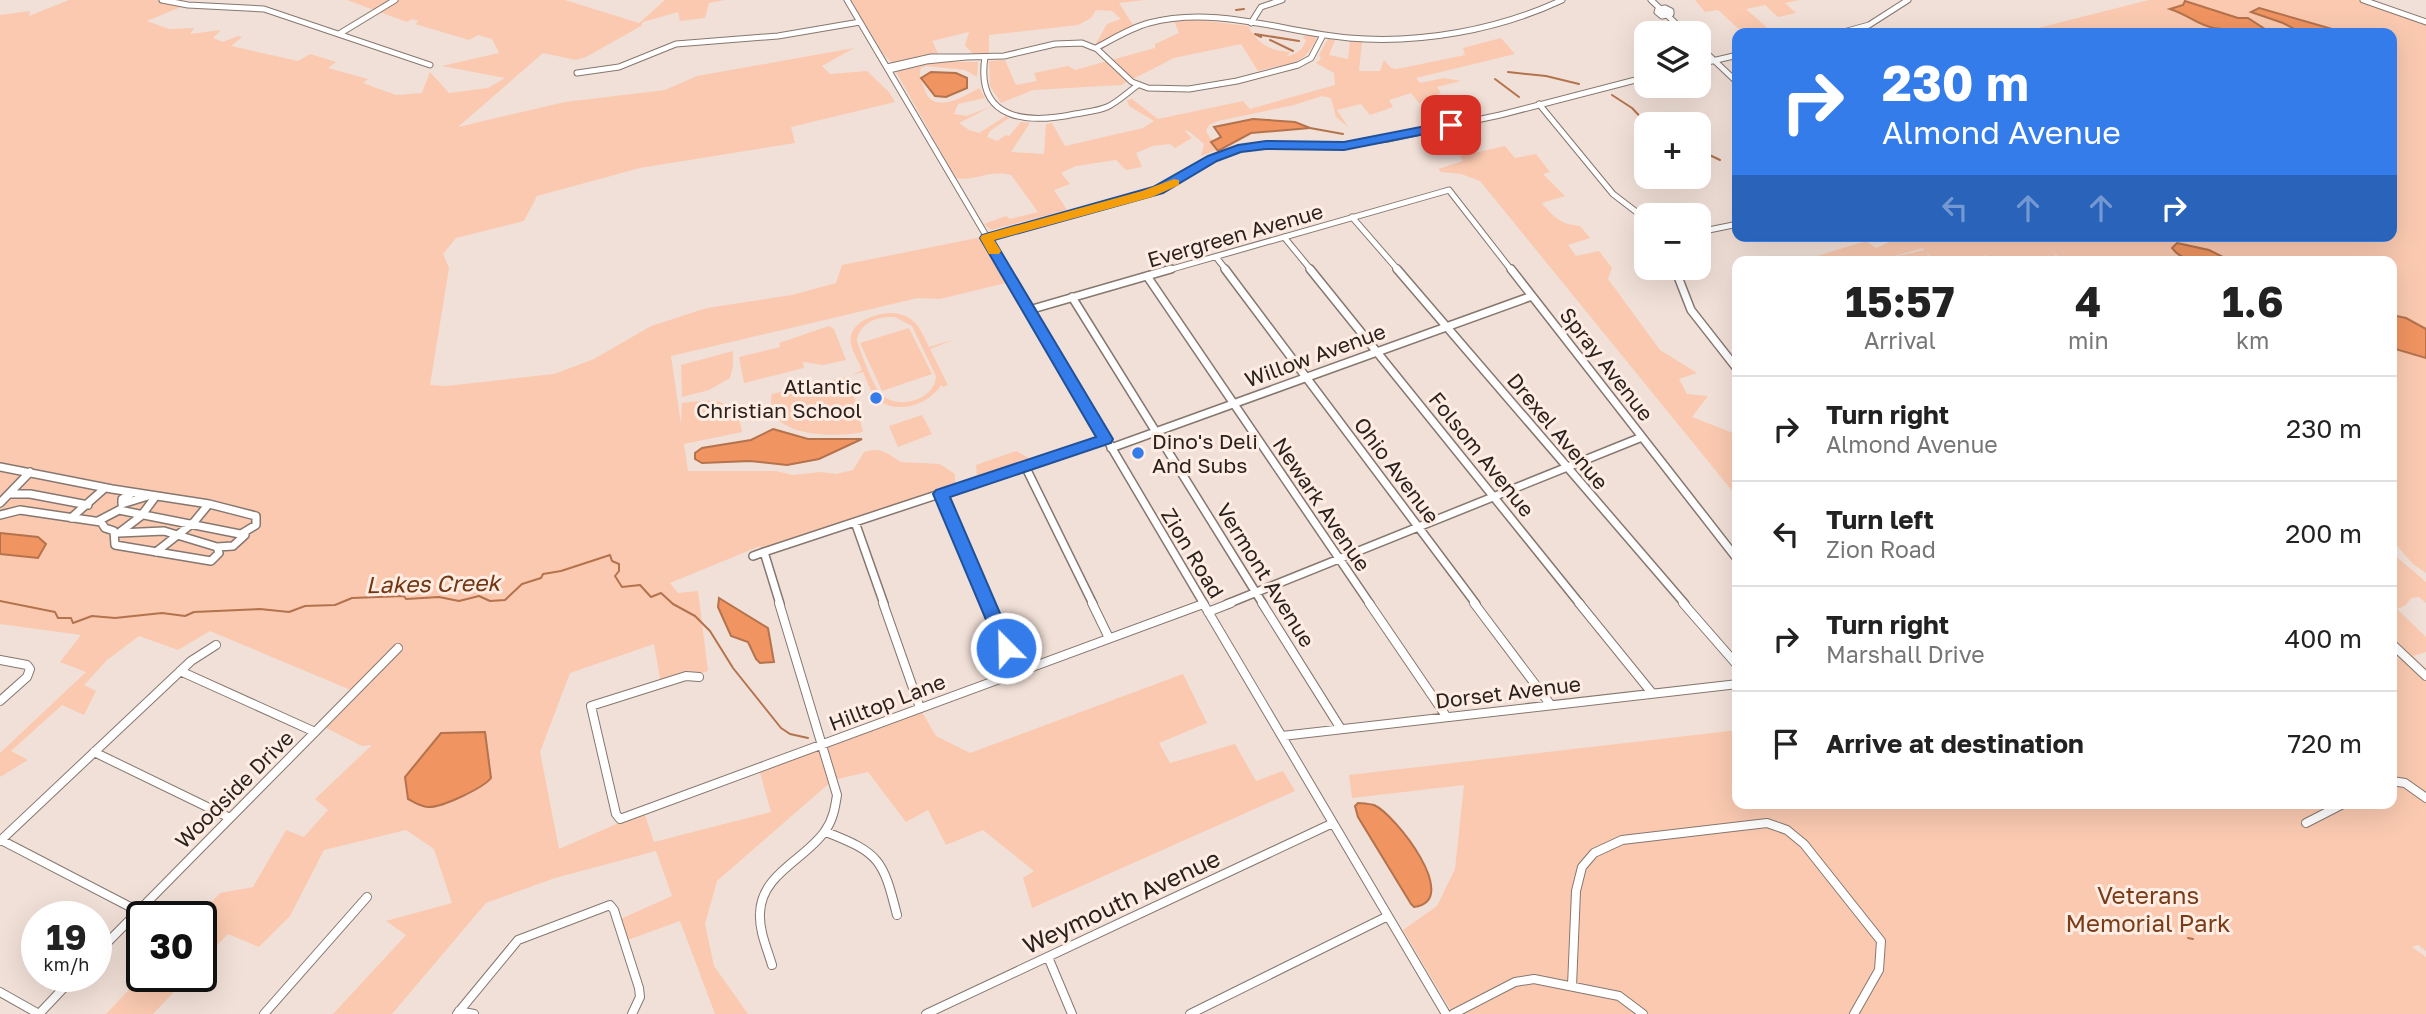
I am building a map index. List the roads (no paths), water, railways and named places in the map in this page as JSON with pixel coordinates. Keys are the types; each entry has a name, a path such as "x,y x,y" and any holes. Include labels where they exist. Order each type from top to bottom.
{"street":[{"path":"162,0 195,7 260,8 430,65"},
{"path":"339,34 396,0"},
{"name":"Zion Road","path":"847,0 1446,1014"},
{"path":"1251,23 1261,7 1282,0"},
{"path":"1096,48 1137,28 1165,20 1202,17 1376,40 1425,36 1520,16 1562,0"},
{"path":"1651,0 1673,21"},
{"path":"1858,28 1869,25 1908,0"},
{"path":"2363,0 2426,22"},
{"path":"2379,6 2384,0"},
{"path":"577,73 619,67 673,45 778,36 860,22"},
{"path":"888,69 926,61 1006,56 1069,43 1085,43 1096,48 1126,78 1138,85 1159,91 1182,90 1295,66 1311,58 1323,35"},
{"path":"1711,56 1732,77"},
{"path":"1711,61 1732,56"},
{"path":"985,57 983,81 990,98 1009,113 1028,120 1046,120 1107,107 1138,85"},
{"path":"986,238 1158,190 1213,158 1238,149 1266,145 1320,148 1350,145 1634,80"},
{"path":"1539,104 1614,194 1634,210"},
{"name":"Evergreen Avenue","path":"1029,310 1449,190"},
{"name":"Spray Avenue","path":"1449,190 1732,553"},
{"name":"Drexel Avenue","path":"1352,217 1732,659"},
{"path":"1711,229 1732,224"},
{"name":"Folsom Avenue","path":"1284,237 1652,693"},
{"name":"Ohio Avenue","path":"1216,257 1550,705"},
{"name":"Newark Avenue","path":"1147,276 1446,716"},
{"path":"1678,280 1692,313 1732,363"},
{"name":"Willow Avenue","path":"1111,447 1531,296"},
{"name":"Vermont Avenue","path":"1072,297 1342,729"},
{"path":"1208,612 1642,437"},
{"path":"753,556 1106,439"},
{"path":"1024,466 1110,638"},
{"path":"0,467 256,516 256,525 241,534"},
{"path":"0,503 30,472"},
{"path":"71,518 105,488"},
{"path":"11,494 27,493 88,505"},
{"path":"122,507 122,499 132,493"},
{"path":"941,494 1017,673"},
{"path":"97,522 122,507 153,496"},
{"path":"153,496 141,516 117,534 113,541 115,545 169,557 208,561 218,556 217,547"},
{"path":"156,552 194,523 208,505"},
{"path":"0,515 20,510 97,522 117,534 159,531 223,550 245,535 194,523 141,516 122,507"},
{"path":"855,522 920,708"},
{"path":"764,552 837,795 835,811 826,832 814,846 775,879 763,897 760,918 772,965"},
{"name":"Hilltop Lane","path":"699,677 686,676 592,706 616,814 622,819 1203,604"},
{"path":"126,905 0,840 180,671 216,645"},
{"name":"Woodside Drive","path":"148,901 398,648"},
{"path":"2397,649 2426,676"},
{"path":"0,660 26,665 30,669 27,677 0,701"},
{"path":"180,671 315,732"},
{"name":"Dorset Avenue","path":"1282,736 1732,685"},
{"path":"94,752 230,818"},
{"path":"2397,782 2405,783 2426,798"},
{"path":"2306,823 2333,809"},
{"name":"Weymouth Avenue","path":"926,1014 1333,823"},
{"path":"1572,986 1577,885 1582,866 1606,844 1767,823 1787,830 1804,844 1881,942 1881,964 1854,1014"},
{"path":"826,832 876,855 886,873 897,915"},
{"path":"264,1014 367,897"},
{"path":"458,1012 518,940 610,905 614,909 639,988 640,997 632,1014"},
{"path":"1190,1014 1388,916"},
{"name":"Woodside Drive","path":"112,938 126,923"},
{"path":"1048,957 1072,1014"},
{"path":"1453,1014 1525,980 1534,979 1619,996 1643,1014"},
{"path":"0,992 39,1014 60,992"},
{"path":"458,1012 474,1014"}],"waterway":[{"path":"1236,10 1244,9"},
{"path":"1261,37 1255,34 1299,41"},
{"path":"1270,40 1293,51"},
{"path":"1508,72 1546,76 1579,84"},
{"path":"1495,79 1519,97"},
{"path":"1612,95 1636,112"},
{"path":"1310,128 1343,134"},
{"path":"1711,156 1720,160"},
{"name":"Lakes Creek","path":"0,601 55,612 58,618 71,618 73,623 92,616 115,618 162,613 185,616 194,612 260,609 289,612 305,606 335,605 352,598 404,596 406,599 439,597 459,601 479,596 490,601 505,600 522,584 541,578 543,574 610,555 612,561 619,564 619,571 615,576 622,587 640,585 651,597 661,593 673,604 695,616 710,631 733,668 781,728 790,734 808,738"},
{"path":"2188,938 2193,939"}],"place":[{"name":"Atlantic Christian School","path":"876,398"},
{"name":"Dino's Deli And Subs","path":"1138,453"}],"park label":[{"name":"Veterans Memorial Park","path":"2148,908"}]}
